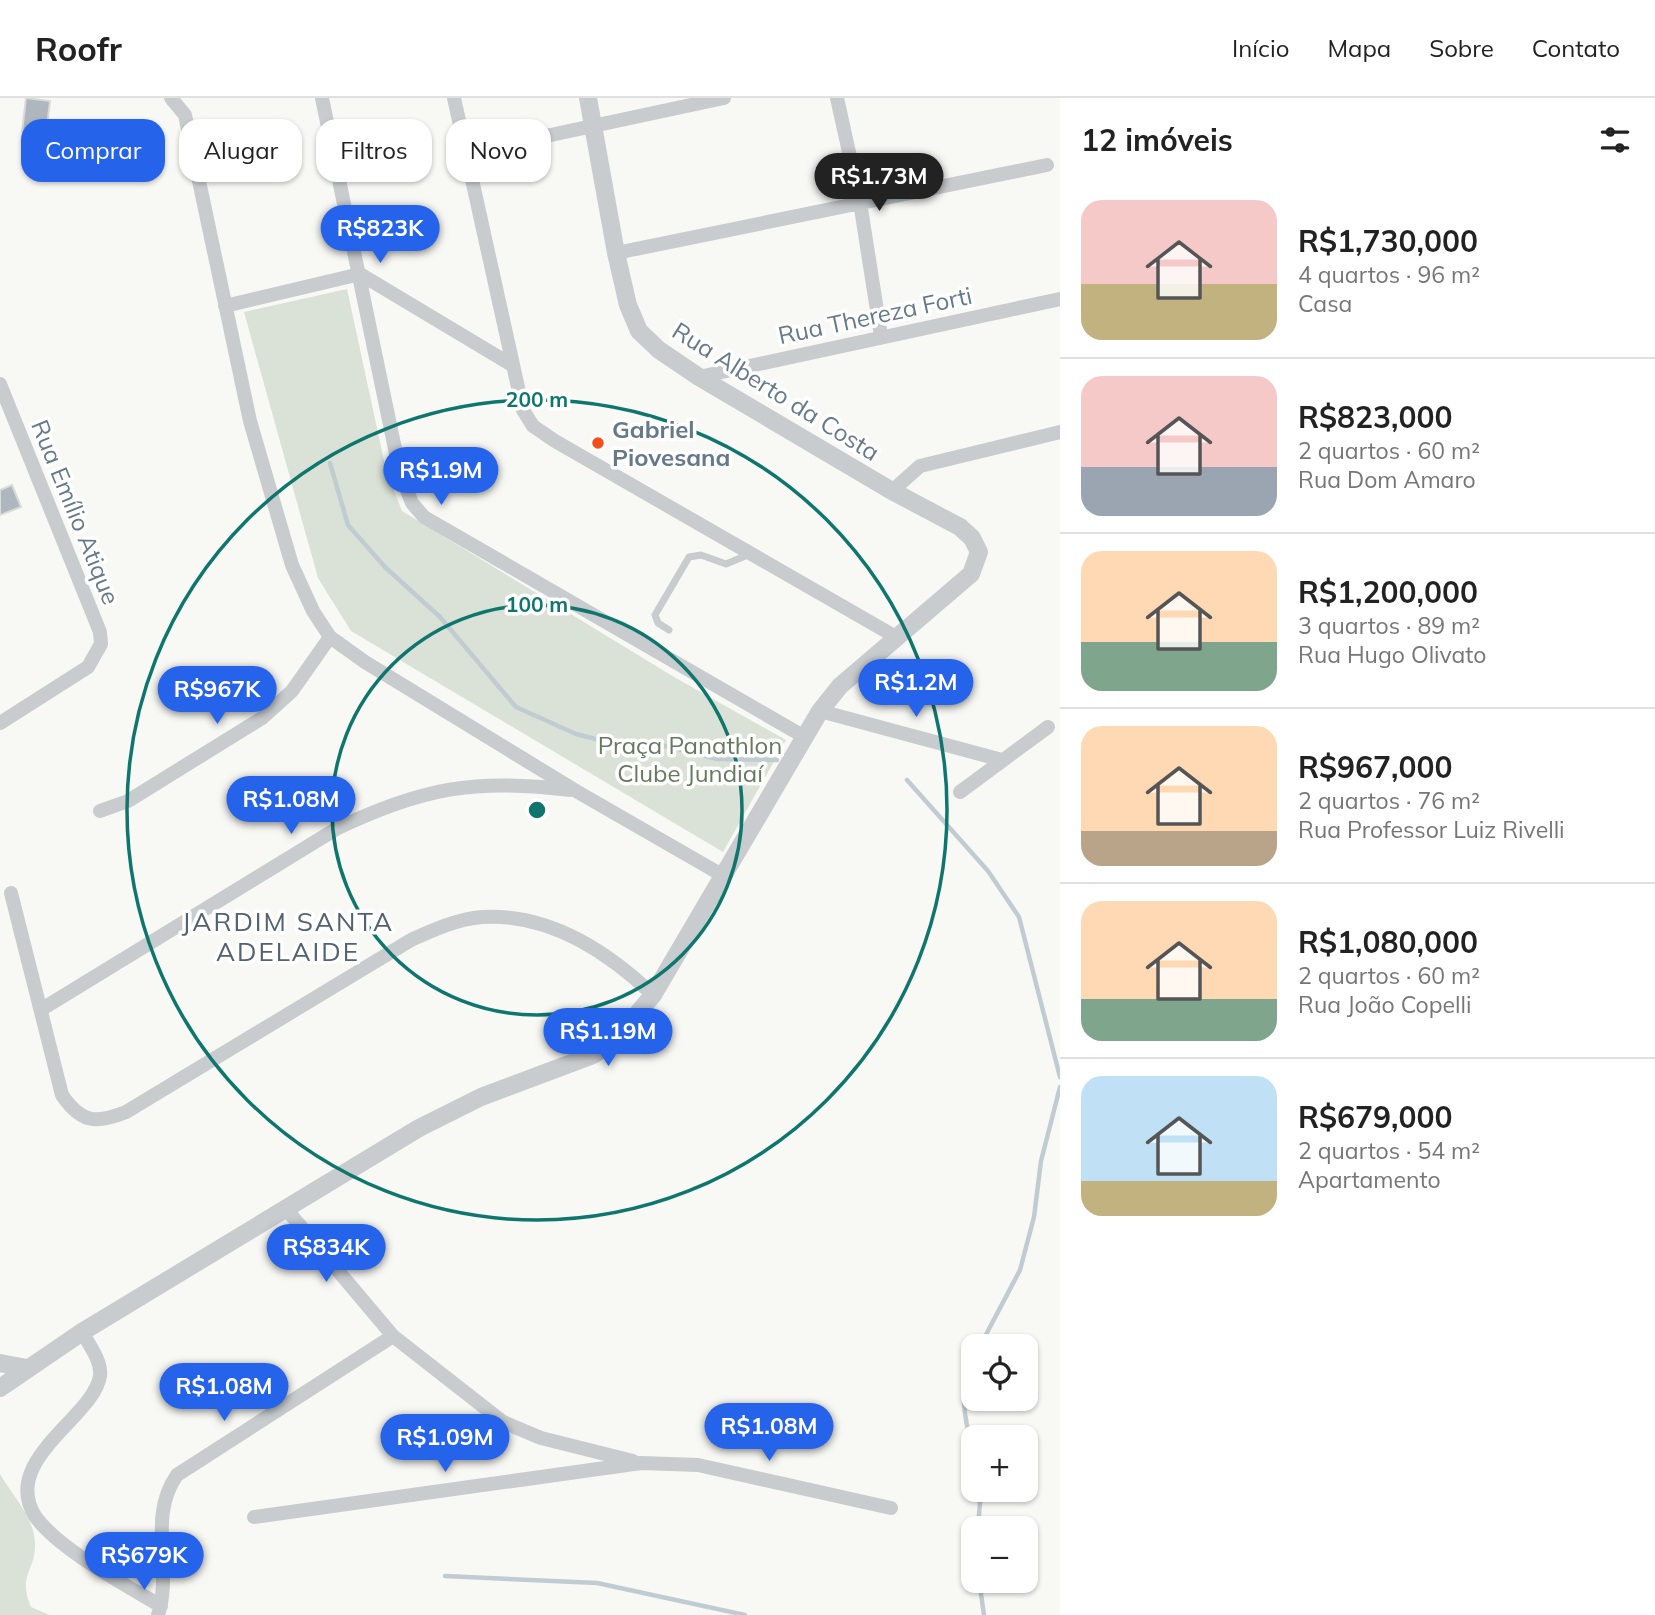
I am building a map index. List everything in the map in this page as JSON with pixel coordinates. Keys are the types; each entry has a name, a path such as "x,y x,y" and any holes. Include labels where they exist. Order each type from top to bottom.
{"street":[{"path":"171,98 185,115 250,421 292,565 313,611 330,636 365,662 576,791 722,875"},
{"path":"322,98 400,473 412,503 424,517 803,736"},
{"path":"454,98 459,119"},
{"name":"Rua Alberto da Costa","path":"588,98 616,253 628,304 639,331 659,350 699,377 892,491 960,527 972,538 979,552 971,574 896,637"},
{"path":"551,134 724,98"},
{"path":"837,98 860,202 881,336"},
{"path":"616,253 1047,165"},
{"path":"0,1388 82,1332 419,1128 481,1097 593,1055 616,1039 653,995 820,711 840,686 896,637 533,426 523,410 472,182"},
{"path":"225,306 360,274 512,365"},
{"name":"Rua Thereza Forti","path":"699,377 1060,299"},
{"name":"Rua Emílio Atique","path":"0,384 100,632 101,644 88,667 0,723"},
{"path":"892,491 920,466 1060,432"},
{"path":"100,811 128,801 262,718 292,691 330,636"},
{"path":"820,711 1002,760"},
{"path":"960,792 1048,727"},
{"path":"42,1009 336,829 377,809 435,791 491,784 576,791"},
{"path":"11,893 62,1095 73,1111 87,1119 107,1119 126,1112 411,940 446,925 482,917 517,919 555,929 590,944 622,965 653,995"},
{"path":"286,1209 393,1336 503,1422 541,1438 641,1463"},
{"path":"82,1332 99,1363 100,1377 94,1391 36,1459 26,1489 29,1502 34,1516 59,1539 159,1611"},
{"path":"159,1611 163,1505 167,1489 177,1475 393,1336"},
{"path":"0,1363 27,1368"},
{"path":"254,1517 641,1463 698,1465 891,1508"}],"lane":[{"path":"669,630 658,623 655,615 689,557 701,555 726,564 751,554"}],"green space":[{"name":"Praça Panathlon Clube Jundiaí","path":"347,289 386,470 402,511 674,677 786,740 723,852 351,631 318,578 244,312"},
{"path":"0,1474 27,1515 34,1533 35,1552 26,1580 27,1596 31,1607 49,1615 0,1615"}],"building":[{"path":"26,98 50,101 48,119 24,119"},
{"path":"12,485 21,507 0,515 0,490"}],"waterway":[{"path":"330,463 348,525 385,567 440,617 516,707 576,734 619,745 666,746 717,759 777,760"},
{"path":"907,780 988,871 1019,917 1060,1077"},
{"path":"986,1334 1020,1270 1034,1217 1041,1161 1060,1087"},
{"path":"965,1411 967,1425"},
{"path":"979,1516 980,1502"},
{"path":"445,1576 597,1583 745,1615"},
{"path":"981,1593 984,1615"}],"place":[{"name":"Gabriel Piovesana","path":"598,443"}],"district":[{"name":"JARDIM SANTA ADELAIDE","path":"288,936"}]}
